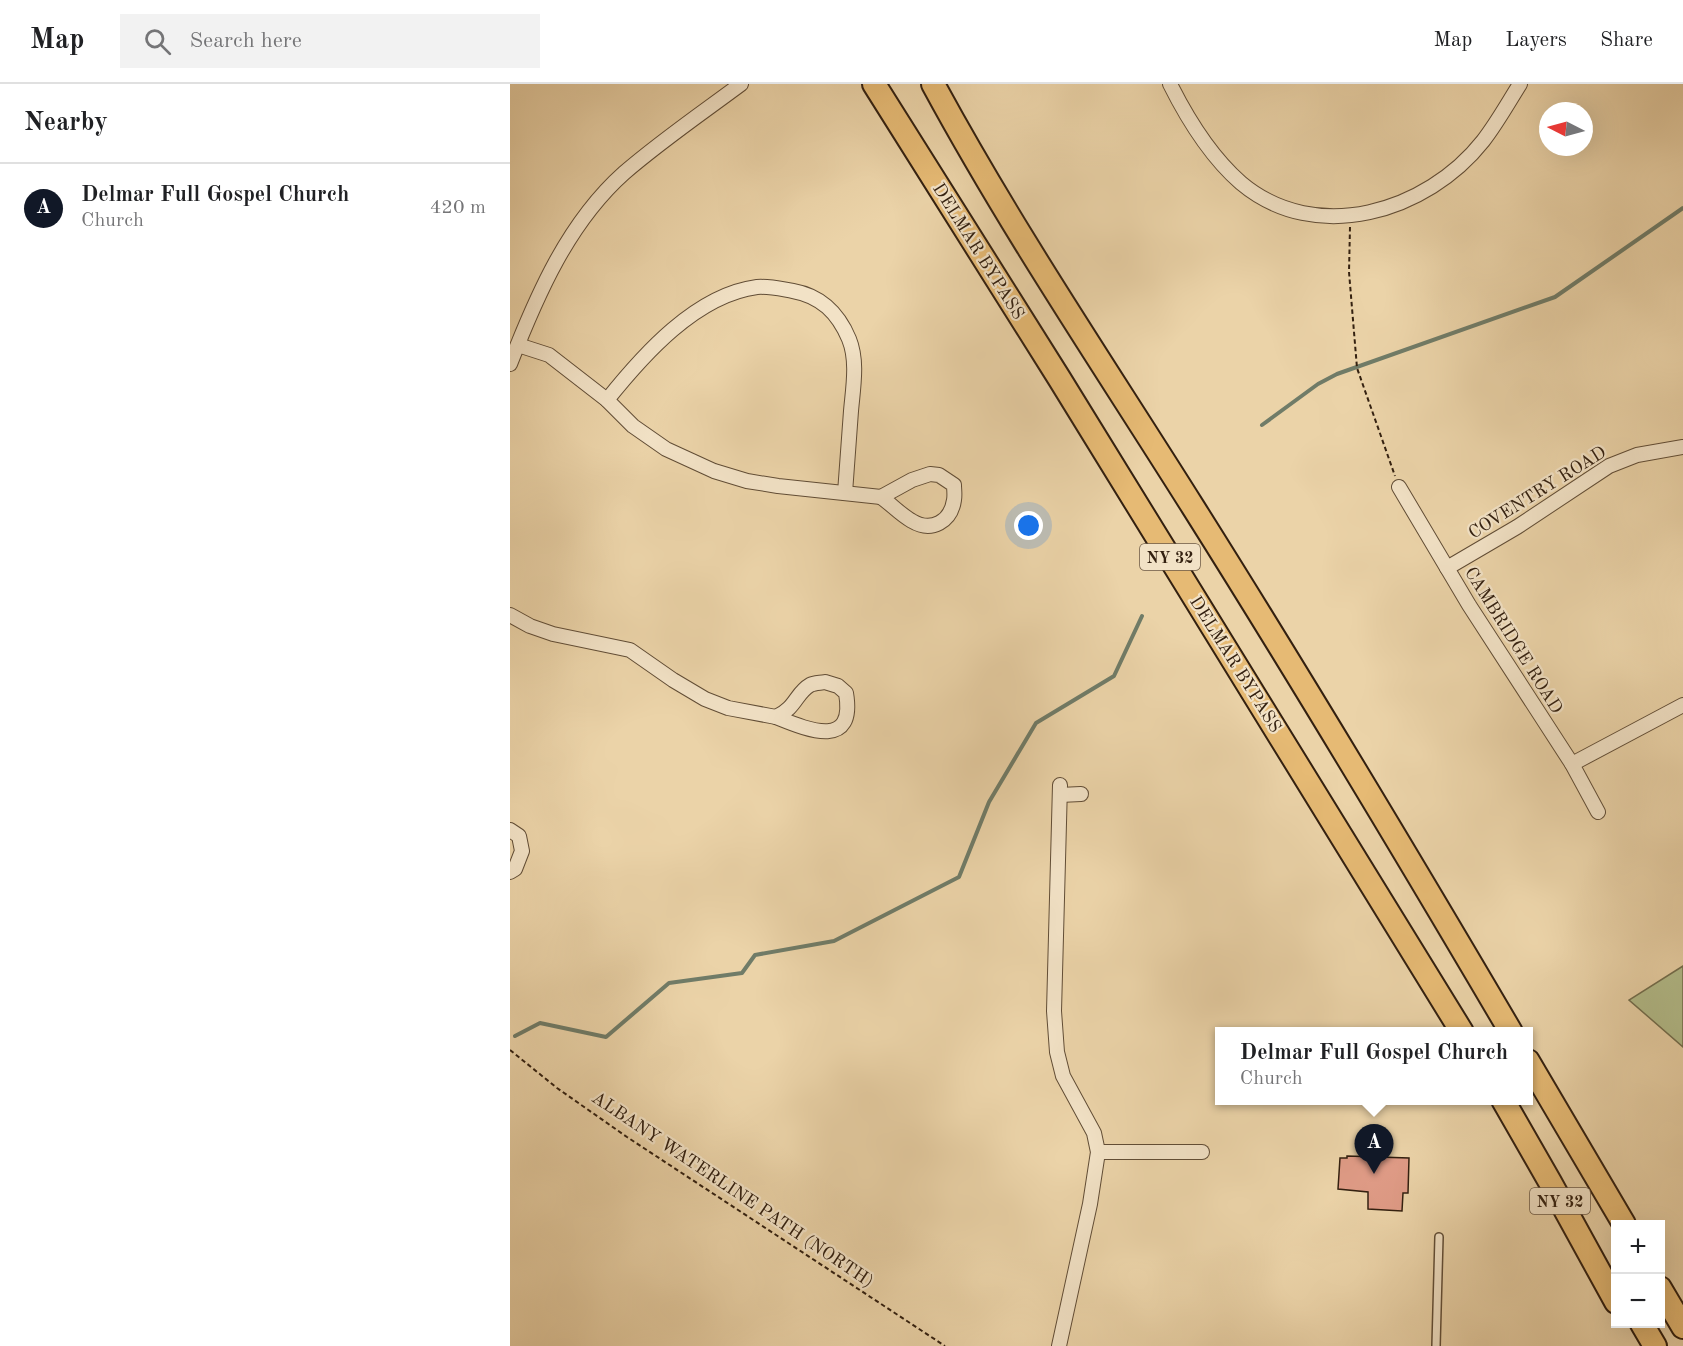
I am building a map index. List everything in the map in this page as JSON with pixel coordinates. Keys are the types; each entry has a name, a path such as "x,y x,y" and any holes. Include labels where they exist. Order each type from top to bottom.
{"main road":[{"name":"DELMAR BYPASS","path":"874,84 1072,398 1459,1027"},
{"path":"916,84 942,122 981,170"},
{"name":"NY 32","path":"933,84 981,170 1194,508 1434,899 1508,1027"},
{"name":"NY 32","path":"1533,1069 1622,1220"},
{"name":"NY 32","path":"1505,1105 1611,1293"},
{"path":"1569,1217 1611,1277"},
{"path":"1665,1296 1683,1327"},
{"path":"1631,1328 1641,1346"},
{"path":"1645,1328 1656,1346"}],"street":[{"path":"510,364 551,271 591,209 623,174 741,84"},
{"path":"1170,84 1210,151 1242,184 1279,207 1338,217 1395,206 1425,191 1454,170 1482,143 1520,84"},
{"path":"607,400 628,373 661,340 709,303 742,290 759,287 802,292 816,297 835,312 849,340 854,362 845,493"},
{"path":"518,345 549,355 607,400 633,426 666,448 714,471 747,481 881,497 914,522 926,527 933,527 943,521 950,513 955,501 954,485 939,475 930,474 912,480 881,497"},
{"name":"COVENTRY ROAD","path":"1447,568 1517,527 1609,466 1637,455 1683,447"},
{"name":"CAMBRIDGE ROAD","path":"1399,487 1447,568 1572,764 1598,812"},
{"path":"510,615 530,626 553,634 630,650 705,699 728,708 776,717 811,730 833,732 841,725 847,716 846,693 838,686 825,682 811,684 792,707 776,717"},
{"path":"1572,764 1683,705"},
{"path":"1059,1346 1090,1204 1098,1152 1094,1133 1064,1076 1057,1052 1054,1011 1060,790 1081,794"},
{"path":"510,830 519,836 522,851 515,869 510,872"},
{"path":"1098,1152 1202,1152"}],"lane":[{"path":"1436,1346 1439,1237"}],"path":[{"path":"1350,216 1348,272 1357,368 1399,487"},
{"name":"ALBANY WATERLINE PATH (NORTH)","path":"510,1050 557,1088 627,1137 945,1346"}],"green space":[{"path":"1683,966 1683,1047 1629,1000"}],"building":[{"path":"1347,1156 1409,1158 1408,1193 1403,1193 1402,1211 1368,1209 1368,1192 1338,1189 1340,1158 1347,1158"}],"waterway":[{"path":"1262,425 1318,384 1337,374 1555,297 1683,208"},
{"path":"515,1036 540,1023 606,1037 669,983 742,973 755,955 834,941 959,877 989,802 1036,723 1114,676 1142,616"}],"place":[{"name":"Delmar Full Gospel Church","path":"1374,1174"}]}
